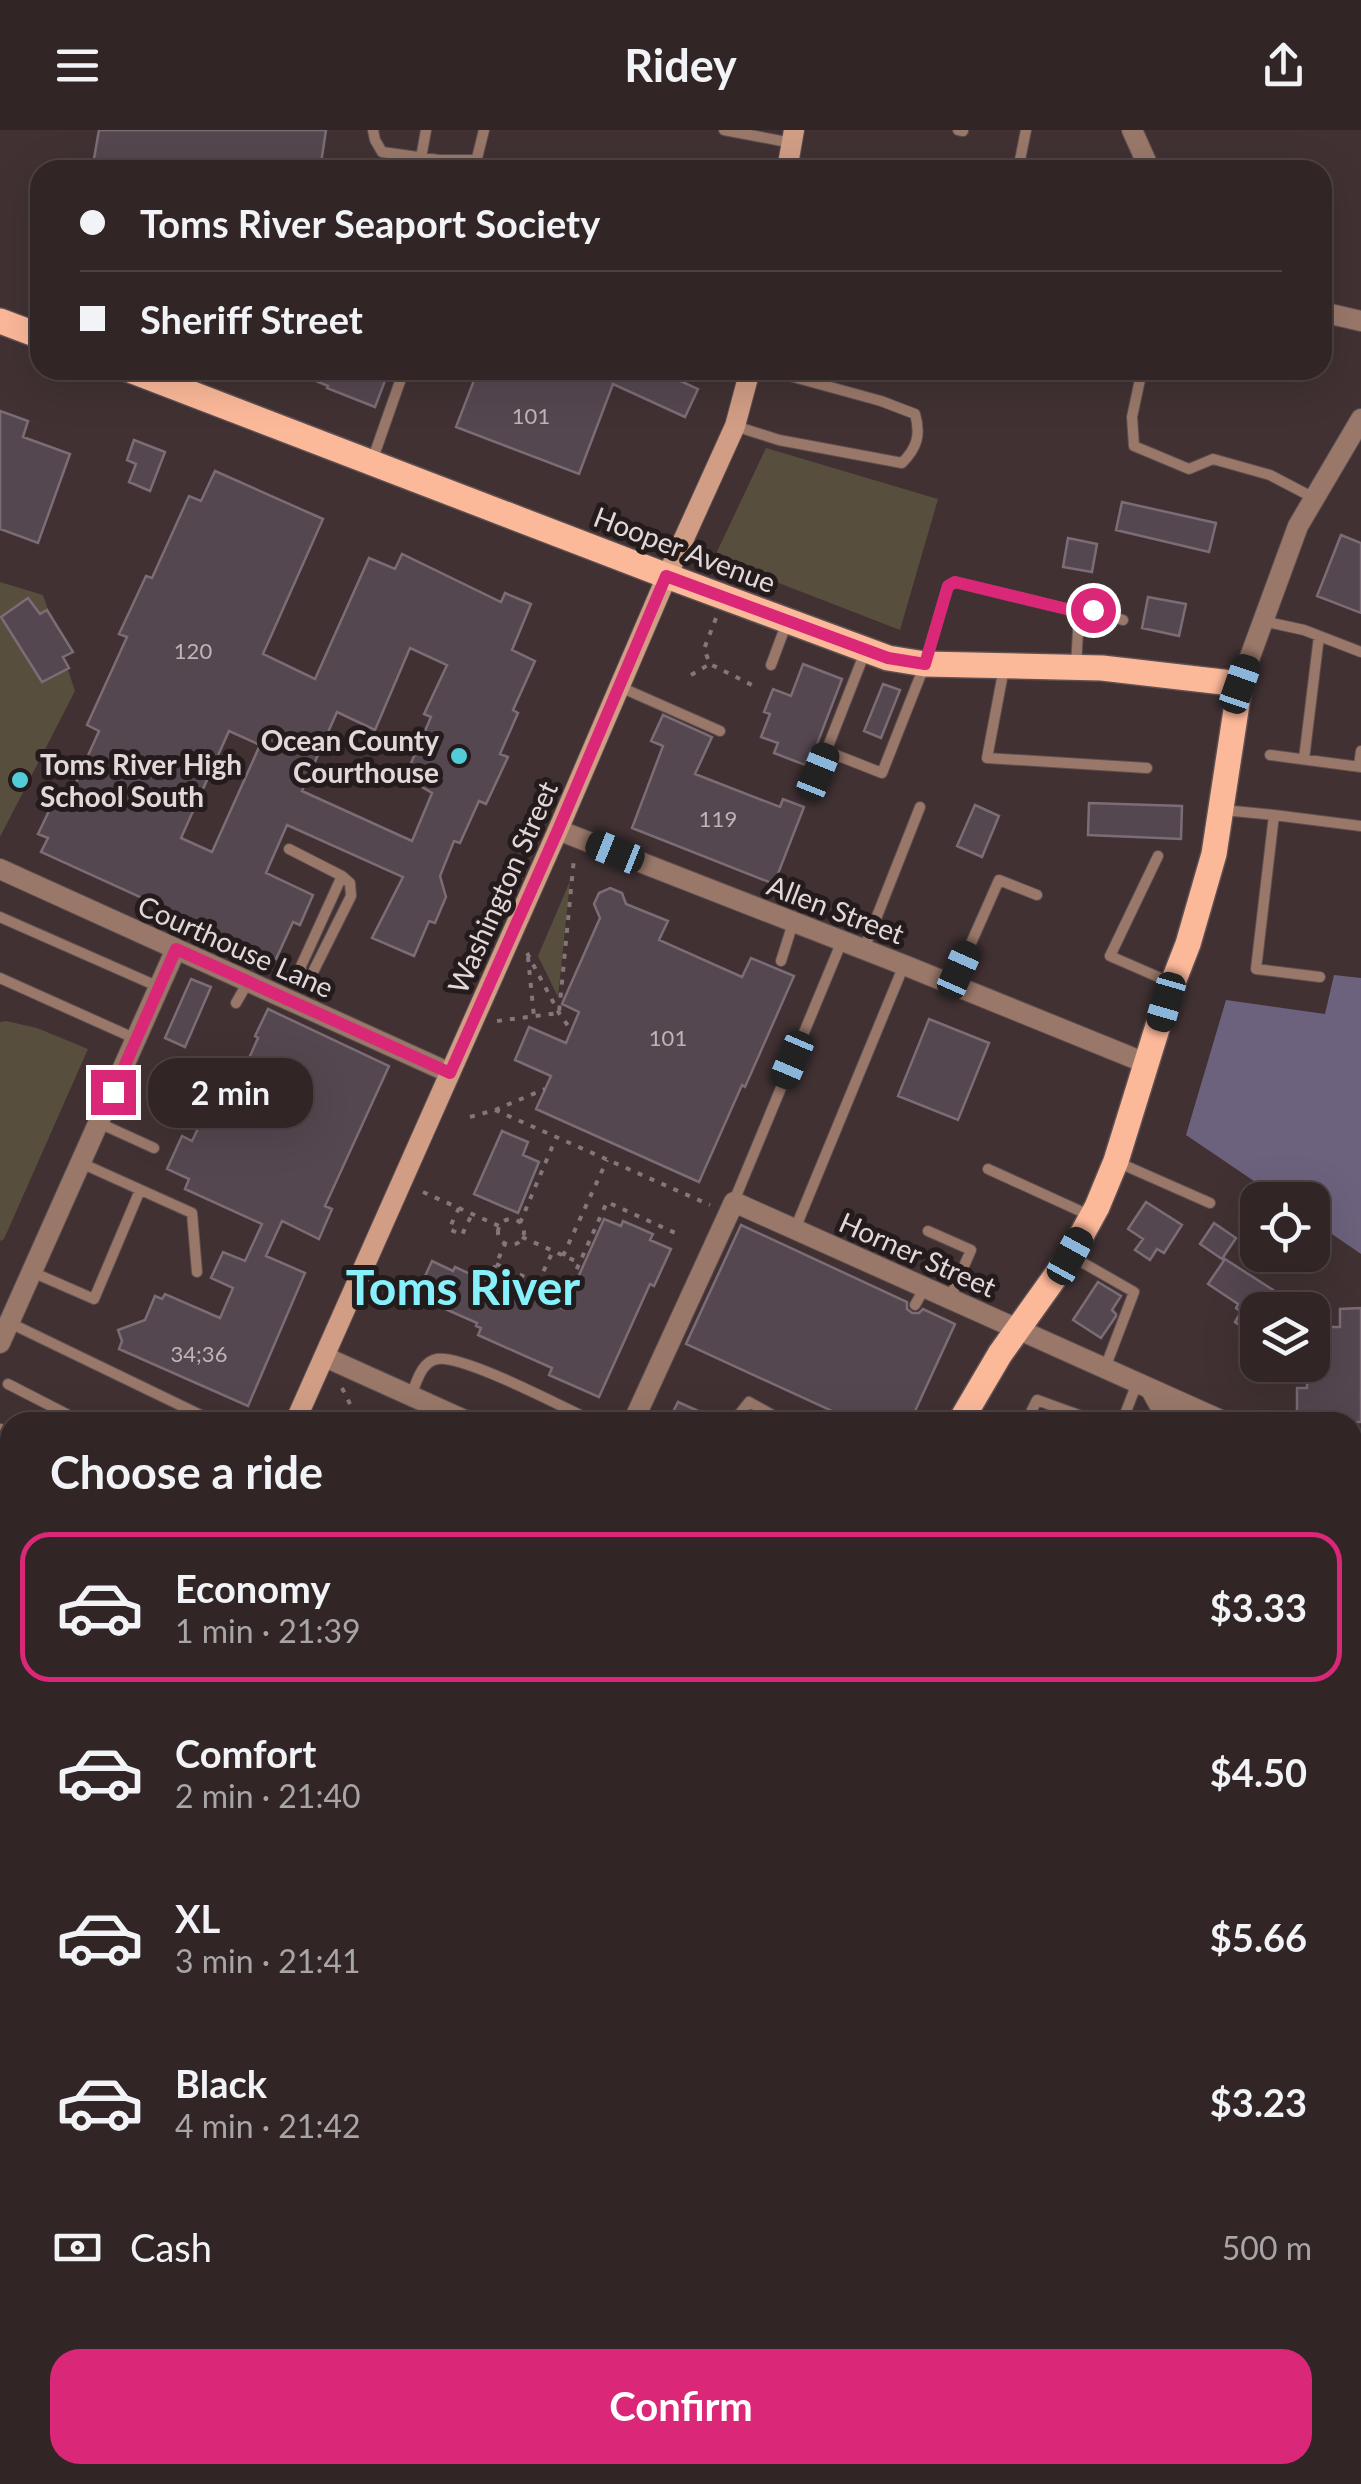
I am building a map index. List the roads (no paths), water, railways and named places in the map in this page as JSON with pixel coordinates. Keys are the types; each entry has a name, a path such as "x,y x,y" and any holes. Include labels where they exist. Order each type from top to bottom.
{"main road":[{"path":"0,321 30,332"},
{"name":"Hooper Avenue","path":"156,380 888,658 925,664 1102,668 1240,684"},
{"name":"Washington Street","path":"300,1412 558,830 666,576 736,426 745,380"},
{"path":"966,1412 1000,1354 1070,1256 1116,1162 1214,854 1240,684"}],"street":[{"path":"1132,130 1146,160"},
{"path":"1332,315 1361,322"},
{"path":"1240,684 1298,526 1361,419"},
{"name":"Allen Street","path":"558,830 864,949 909,962 953,985 1148,1064"},
{"name":"Courthouse Lane","path":"0,869 450,1073"},
{"path":"0,1344 99,1123 134,1065 136,1039 176,949"},
{"path":"637,1412 727,1206"},
{"name":"Horner Street","path":"727,1206 795,1229 920,1296 950,1298 1202,1412"},
{"path":"325,1357 446,1412"},
{"path":"1144,1386 1162,1412"}],"lane":[{"path":"374,130 382,152 439,160"},
{"path":"421,158 426,130"},
{"path":"477,160 484,130"},
{"path":"724,130 792,136"},
{"path":"1020,160 1026,130"},
{"path":"372,462 401,380"},
{"path":"736,426 780,440 902,463 916,449 915,414 804,380"},
{"path":"1140,380 1132,417 1134,446 1189,468 1213,459 1270,475 1314,498"},
{"path":"826,751 882,773 925,664 948,586 955,582 1124,620"},
{"path":"1076,668 1079,612"},
{"path":"771,665 788,621"},
{"path":"1262,621 1361,652"},
{"path":"1304,759 1319,636"},
{"path":"818,772 866,650"},
{"path":"1004,667 986,758 1147,768"},
{"path":"620,686 720,731"},
{"path":"1270,755 1360,767 1361,751"},
{"path":"864,949 920,807"},
{"path":"1222,810 1361,826"},
{"path":"1274,816 1256,968 1320,978"},
{"path":"288,1000 301,978 312,974 350,896 350,884 342,876 289,849"},
{"path":"1158,856 1110,956 1173,983"},
{"path":"953,985 999,880 1037,895"},
{"path":"0,917 160,987"},
{"path":"781,961 793,922"},
{"path":"727,1206 842,940"},
{"path":"795,1229 909,962"},
{"path":"0,978 136,1039"},
{"path":"236,1003 248,982"},
{"path":"99,1123 154,1148"},
{"path":"81,1162 192,1213 198,1272"},
{"path":"1116,1162 1210,1203"},
{"path":"988,1169 1092,1216"},
{"path":"32,1272 94,1299 138,1195"},
{"path":"928,1232 971,1250 950,1298"},
{"path":"1070,1256 1134,1292 1105,1368"},
{"path":"10,1324 194,1412"},
{"path":"410,1396 424,1366 437,1359 464,1361 573,1412"},
{"path":"8,1384 63,1412"},
{"path":"1128,1412 1144,1386"},
{"path":"1031,1412 1038,1400 1071,1412"},
{"path":"740,1412 749,1402 767,1412"}],"place":[{"name":"Ocean County Courthouse","path":"459,756"},
{"name":"Toms River High School South","path":"20,780"}],"district":[{"name":"Toms River","path":"463,1286"}]}
